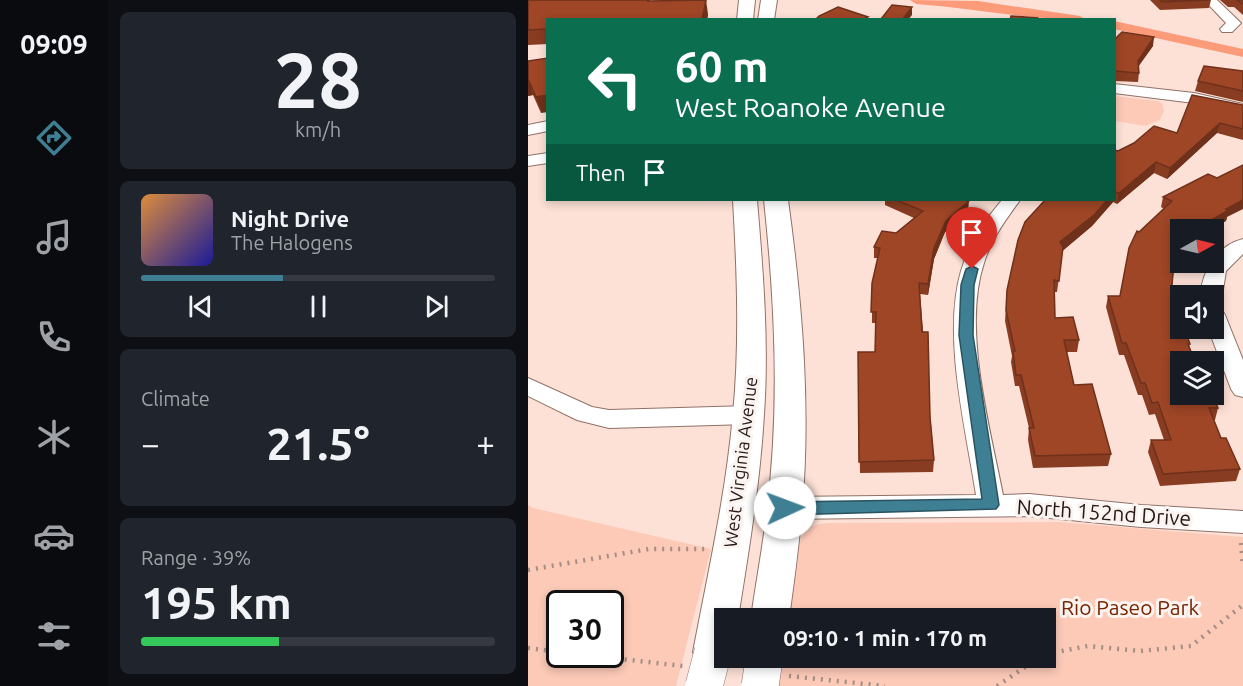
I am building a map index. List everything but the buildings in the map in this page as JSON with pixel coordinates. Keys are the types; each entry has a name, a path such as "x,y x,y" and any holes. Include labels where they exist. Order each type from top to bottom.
{"main road":[{"path":"766,18 769,1"},
{"name":"West Virginia Avenue","path":"709,669 730,549 749,415 751,290 745,201"},
{"path":"771,608 785,508 789,378 787,290 776,201"}],"street":[{"path":"1210,0 1234,22 1227,29"},
{"path":"1116,88 1194,98 1243,109"},
{"path":"528,130 546,126"},
{"path":"528,161 546,158"},
{"path":"991,505 966,335 968,285 977,254 995,219 1010,201"},
{"path":"1211,285 1221,260 1243,245"},
{"path":"1223,339 1243,389"},
{"path":"528,386 586,414 609,419 749,415"},
{"name":"North 152nd Drive","path":"785,508 1029,505 1142,516 1243,522"}],"path":[{"path":"528,570 649,549 730,549"},
{"path":"1056,652 1088,646 1140,651 1191,646 1243,605"},
{"path":"528,648 546,650"},
{"path":"997,686 1024,668"}],"green space":[{"path":"1116,96 1162,103 1164,111 1160,120 1145,126 1116,121"},
{"path":"528,505 711,549 676,686 528,686"},
{"name":"Rio Paseo Park","path":"1059,522 1243,537 1243,686 777,686 779,668 1056,668 1056,608 788,608 794,560 801,538 811,527 827,523"}],"waterway":[{"path":"916,0 978,5 1066,18"},
{"path":"1116,25 1243,53"}],"route":[{"path":"785,508 991,505 966,335 968,285 972,269"}]}
